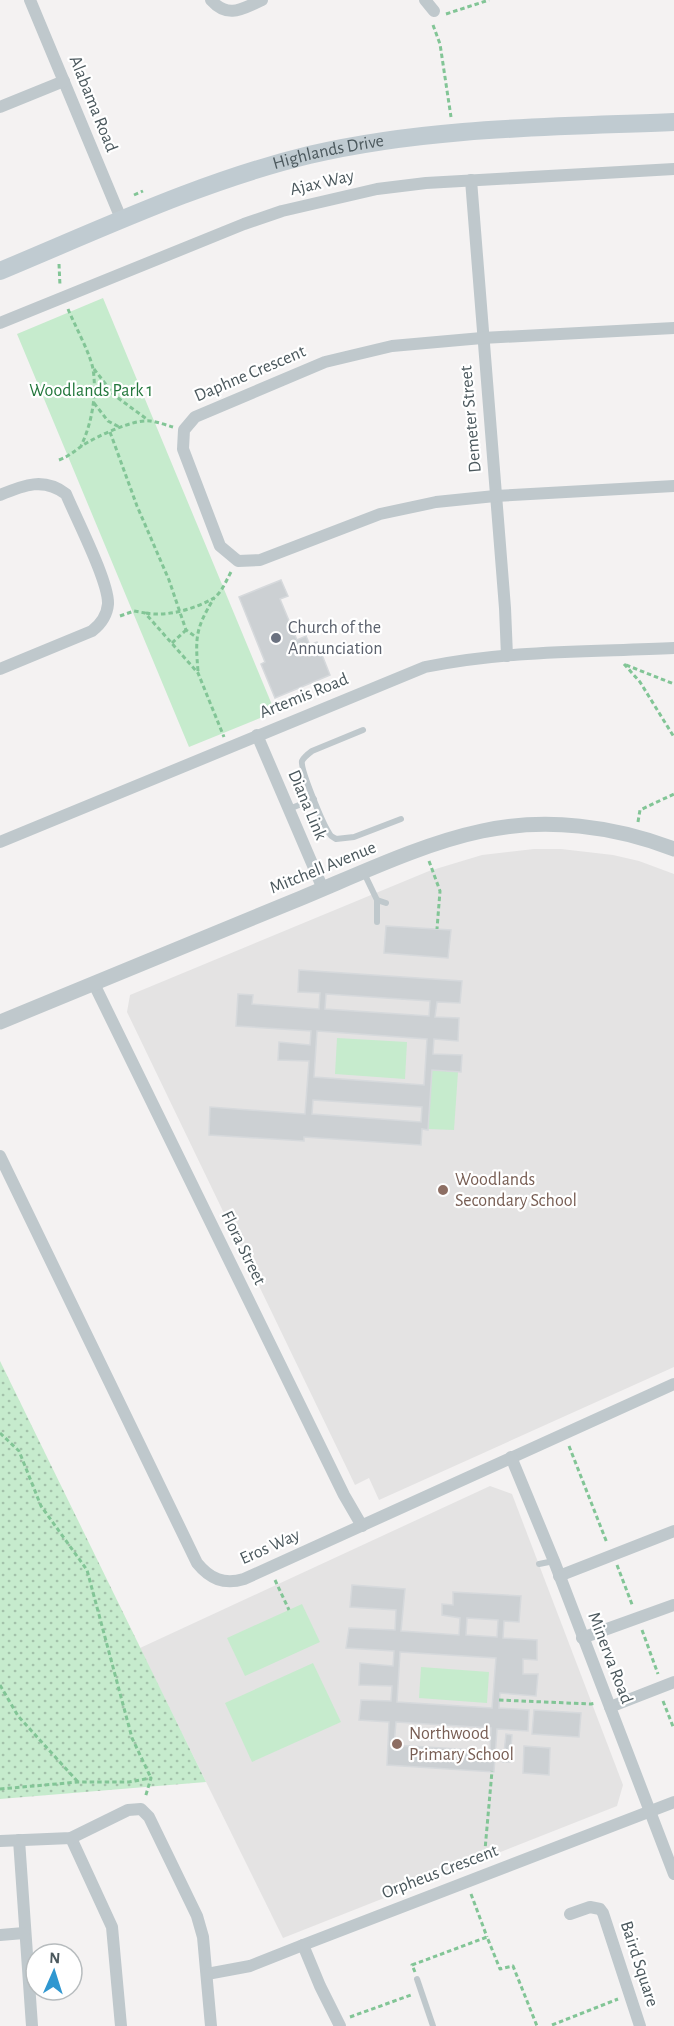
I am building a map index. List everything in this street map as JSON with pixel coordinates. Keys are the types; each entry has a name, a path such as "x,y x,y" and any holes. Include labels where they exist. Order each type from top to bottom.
{"main road":[{"name":"Highlands Drive","path":"0,271 187,193 308,155 376,142 486,129 674,122"}],"street":[{"name":"Alabama Road","path":"30,0 122,221"},
{"path":"211,0 218,7 227,11 236,11 262,0"},
{"path":"425,0 438,15"},
{"path":"0,107 63,81"},
{"name":"Ajax Way","path":"0,323 244,224 282,211 377,189 471,180 674,169"},
{"name":"Demeter Street","path":"471,180 507,656"},
{"name":"Daphne Crescent","path":"238,561 220,546 183,449 184,430 195,417 325,362 392,346 482,338 674,328"},
{"path":"0,495 32,483 56,487 66,494 105,584 108,605 106,615 100,625 92,631 0,669"},
{"path":"238,561 260,560 380,513 436,502 495,496 674,486"},
{"name":"Artemis Road","path":"0,842 425,667 457,660 507,656 674,648"},
{"name":"Diana Link","path":"257,735 323,889"},
{"name":"Mitchell Avenue","path":"0,1022 323,889 425,849 482,831 553,824 598,828 635,835 674,849"},
{"name":"Flora Street","path":"94,984 344,1495 362,1526"},
{"name":"Eros Way","path":"0,1156 197,1563 208,1575 229,1582 244,1579 674,1384"},
{"name":"Minerva Road","path":"511,1457 554,1561 674,1874"},
{"path":"559,1576 674,1532"},
{"path":"582,1638 674,1605"},
{"path":"608,1703 674,1682"},
{"name":"Orpheus Crescent","path":"207,1974 250,1966 674,1802"},
{"path":"0,1841 71,1838 129,1810 145,1813 197,1916 203,1937 211,2026"},
{"path":"71,1838 112,1927 121,2026"},
{"path":"19,1840 32,2026 23,2026"},
{"name":"Baird Square","path":"570,1914 590,1907 600,1909 605,1918 640,2026"},
{"path":"0,1935 24,1933"},
{"path":"303,1945 339,2024"}],"lane":[{"path":"363,730 312,751 306,756 302,762 302,769 314,799 330,835 336,839 354,837 401,819"},
{"path":"289,810 314,799"},
{"path":"364,873 378,900 377,921"},
{"path":"378,900 386,903"},
{"path":"539,1564 554,1561"},
{"path":"417,1979 433,2026"}],"path":[{"path":"451,117 440,44 431,21 438,15 489,0"},
{"path":"70,313 93,368 114,395 149,420 158,423"},
{"path":"81,446 87,433 93,403 93,368"},
{"path":"93,403 108,422 121,428"},
{"path":"59,460 72,455 81,446 110,432 149,420"},
{"path":"110,432 137,506 181,610 186,630 196,637"},
{"path":"222,735 198,673 196,637 200,621 238,561"},
{"path":"127,613 139,610 157,615 181,610 215,597"},
{"path":"146,613 198,673"},
{"path":"172,644 186,630"},
{"path":"674,684 624,664 640,682 674,737"},
{"path":"635,835 640,810 674,794"},
{"path":"425,849 440,891 437,929"},
{"path":"0,1433 19,1451 41,1506 87,1570 132,1738 151,1778 145,1813"},
{"path":"565,1433 658,1675 658,1688 674,1729"},
{"path":"269,1568 289,1610"},
{"path":"0,1685 18,1716 78,1782"},
{"path":"499,1700 608,1703"},
{"path":"483,1875 492,1771"},
{"path":"0,1789 78,1782 129,1782 151,1778"},
{"path":"466,1881 500,1970 513,1966 537,2026"},
{"path":"417,1979 412,1965 487,1937"},
{"path":"339,2024 421,1992"},
{"path":"551,2026 630,1995"}],"shaded area":[{"name":"Woodlands Secondary School","path":"534,849 561,849 613,855 639,861 674,874 674,1367 379,1500 369,1478 355,1485 127,1012 130,995 429,871 482,855"},
{"name":"Northwood Primary School","path":"490,1486 512,1494 623,1785 617,1806 283,1938 140,1648"}],"green space":[{"name":"Woodlands Park 1","path":"103,298 275,712 189,747 17,334"},
{"path":"337,1038 407,1042 405,1079 335,1074"},
{"path":"432,1070 458,1072 454,1130 428,1129"},
{"path":"0,1361 206,1782 0,1799"},
{"path":"302,1604 320,1642 245,1676 227,1638"},
{"path":"313,1663 341,1722 252,1762 225,1703"},
{"path":"421,1667 489,1672 487,1703 419,1698"}],"building":[{"name":"Church of the Annunciation","path":"281,580 288,596 280,599 297,640 306,636 310,645 317,642 330,675 275,698 261,664 265,662 239,597"},
{"path":"386,926 451,930 448,958 384,953"},
{"path":"299,970 462,981 460,1003 437,1002 435,1017 459,1018 458,1041 434,1039 433,1054 462,1055 461,1072 432,1070 428,1130 422,1129 421,1145 304,1137 304,1141 209,1135 210,1107 305,1114 309,1061 278,1060 279,1042 310,1045 311,1031 236,1026 238,994 253,995 252,1004 319,1009 320,993 298,992","holes":["326,994 430,1001 429,1016 325,1009","317,1031 427,1039 424,1085 314,1077","313,1100 422,1107 421,1122 312,1114"]},
{"path":"352,1585 405,1589 401,1631 459,1635 460,1618 442,1615 442,1604 453,1605 453,1592 521,1596 519,1622 504,1621 503,1638 537,1640 537,1660 523,1659 523,1674 538,1674 536,1696 500,1693 499,1708 529,1710 528,1731 497,1729 494,1772 387,1765 389,1722 359,1720 361,1700 391,1701 392,1686 359,1685 360,1663 393,1666 394,1651 346,1648 349,1628 395,1630 396,1610 350,1607","holes":["467,1618 498,1620 497,1637 466,1635","400,1652 496,1658 492,1708 397,1702","396,1722 491,1728 490,1751 394,1745"]},
{"path":"534,1710 581,1713 579,1737 532,1734"},
{"path":"506,1734 512,1735 510,1762 503,1762"},
{"path":"524,1746 550,1748 549,1775 523,1773"}],"place":[{"name":"Church of the Annunciation","path":"276,638"},
{"name":"Woodlands Secondary School","path":"443,1190"},
{"name":"Northwood Primary School","path":"397,1744"}]}
